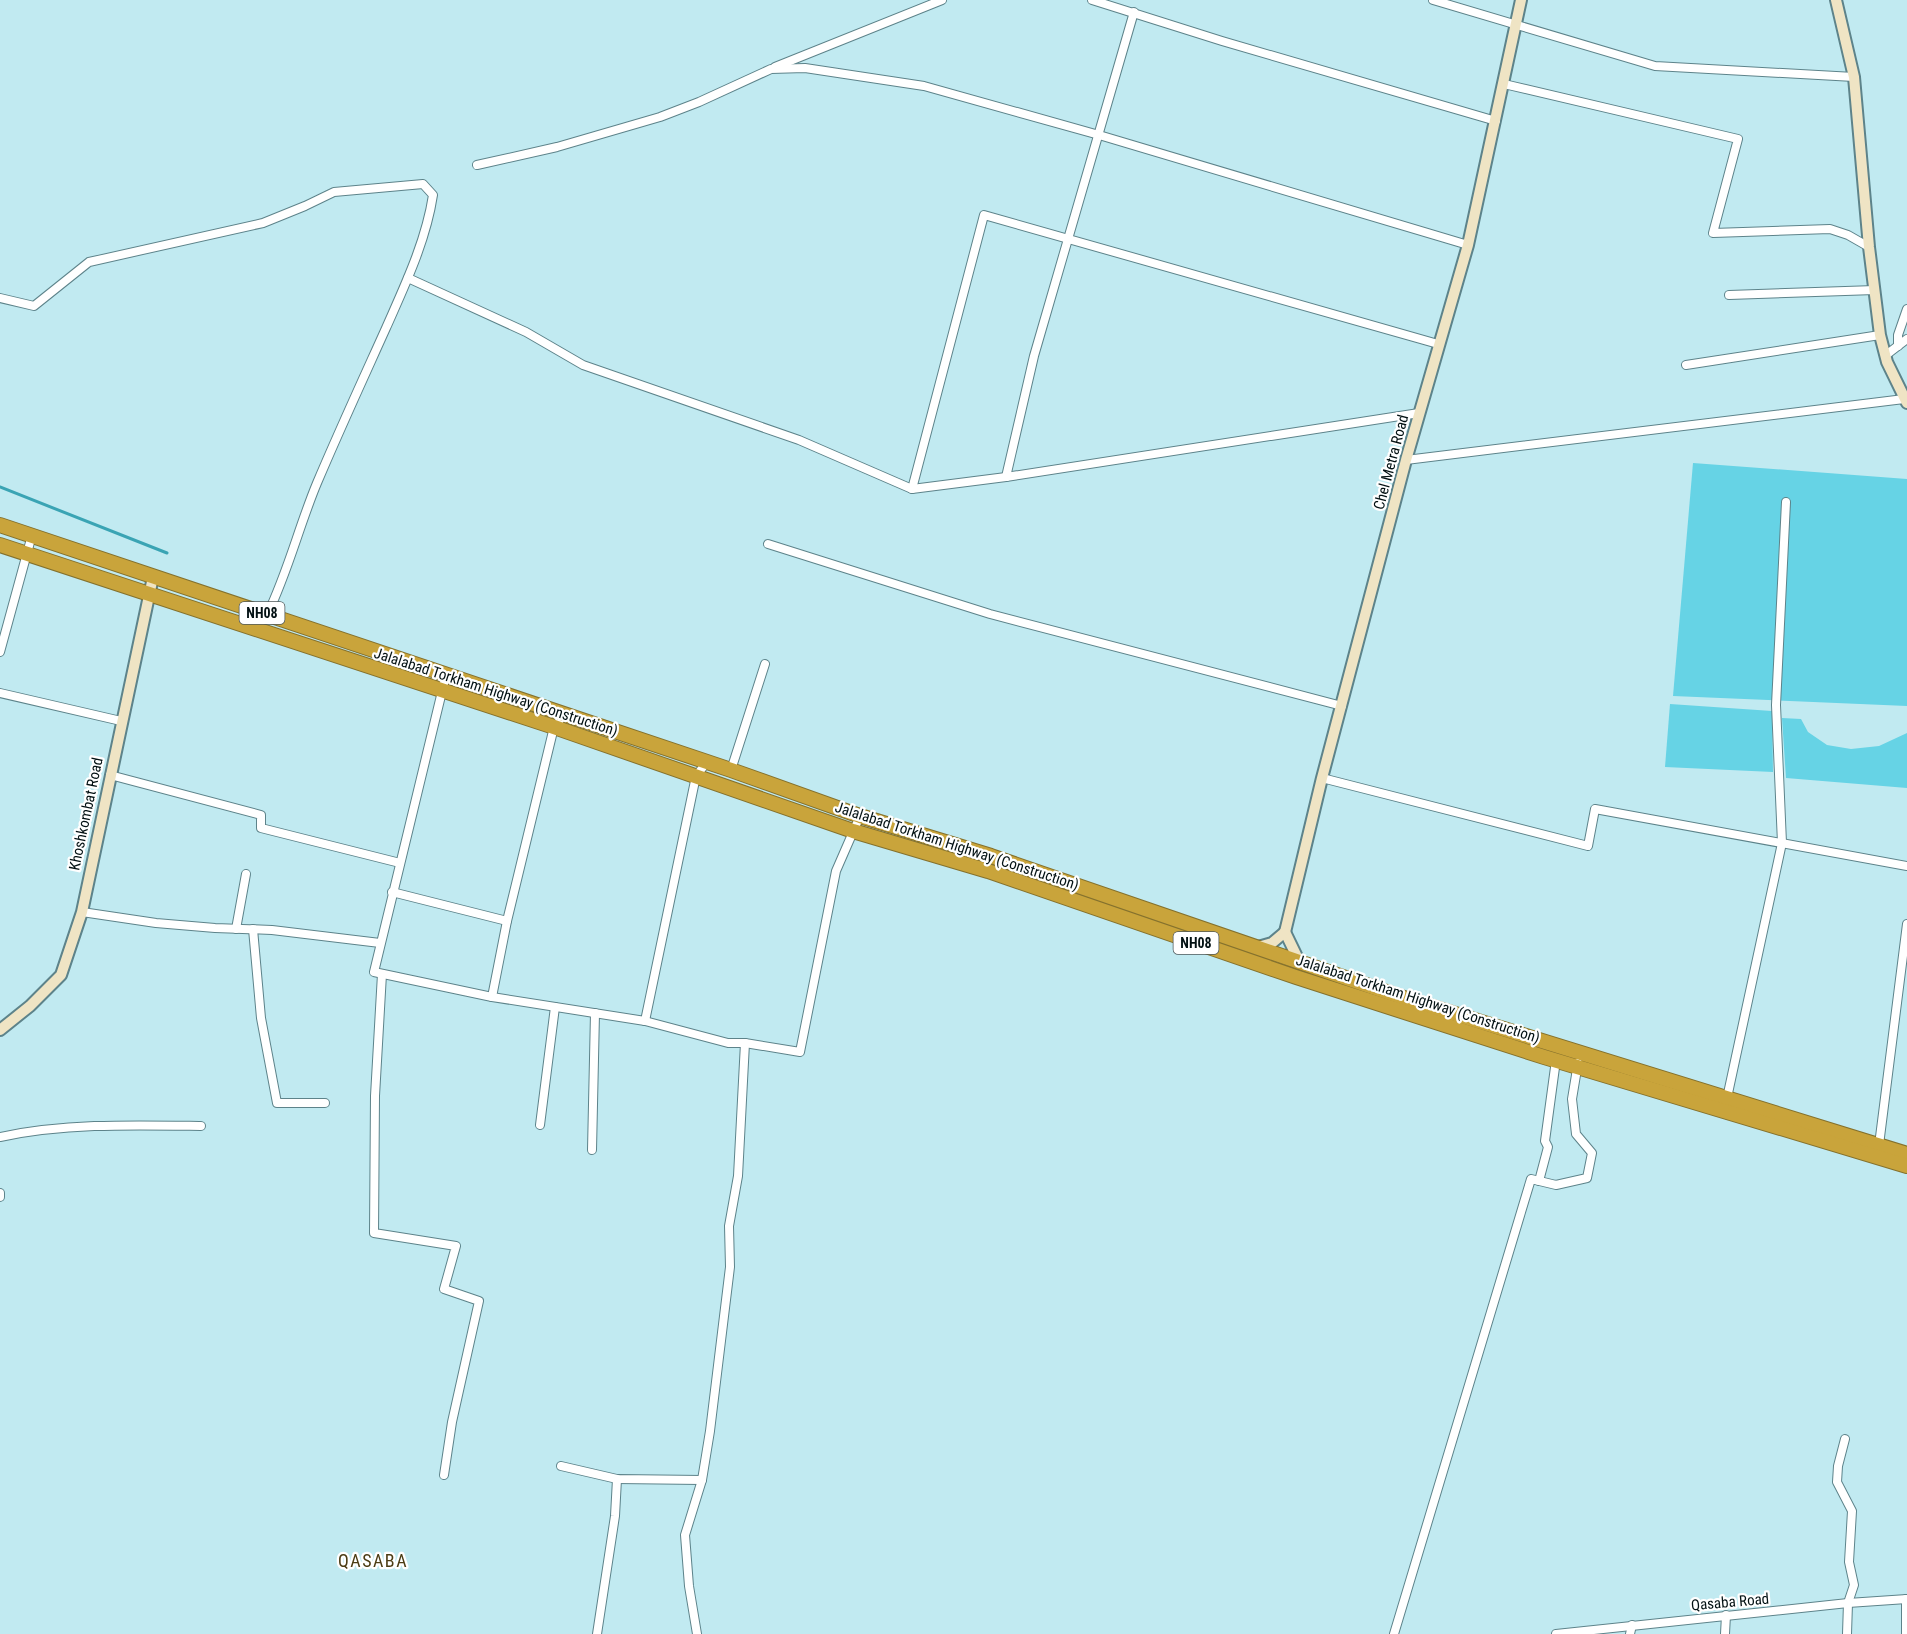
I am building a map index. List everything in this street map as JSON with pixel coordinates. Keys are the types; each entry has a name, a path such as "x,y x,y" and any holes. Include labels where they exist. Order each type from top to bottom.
{"highway":[{"name":"NH08","path":"0,525 731,770 860,816 991,856 1579,1060"},
{"name":"Jalalabad Torkham Highway (Construction)","path":"0,545 441,691 490,705 854,831 988,871 1296,977 1556,1060 1579,1060 1652,1082 1907,1166"},
{"name":"NH08","path":"490,705 524,700"},
{"name":"NH08","path":"1652,1082 1727,1098 1907,1154"}],"street":[{"path":"477,165 557,147 660,117 942,0"},
{"path":"1092,0 1229,43 1496,121"},
{"path":"1433,0 1655,66 1854,77"},
{"name":"Chel Metra Road","path":"1285,932 1322,778 1406,460 1468,245 1521,0"},
{"path":"1406,460 1904,395 1886,355 1880,335 1869,247 1854,77 1836,0"},
{"path":"1006,477 1034,356 1134,12"},
{"path":"771,69 805,68 924,86 1099,135 1468,245"},
{"path":"1504,84 1738,139 1713,233 1830,229 1848,235 1869,247"},
{"path":"0,298 34,306 89,262 263,223 334,192 423,184 433,195 429,222 408,278 316,484 282,584 267,615"},
{"path":"912,489 984,215 1438,344"},
{"path":"408,278 526,332 583,365 799,440 912,489 1006,477 1419,413"},
{"path":"1729,295 1875,291"},
{"path":"1898,346 1898,335 1907,309"},
{"path":"1686,365 1880,335"},
{"path":"1886,355 1907,339"},
{"path":"1727,1098 1782,843 1776,705 1786,502"},
{"path":"0,652 32,536"},
{"path":"768,544 990,615 1342,706"},
{"name":"Khoshkombat Road","path":"0,1030 30,1006 61,975 82,912 153,577"},
{"path":"731,770 765,664"},
{"path":"446,675 374,972 492,997 645,1021 728,1043 745,1043 800,1052 836,871 860,816"},
{"path":"0,693 121,721"},
{"path":"492,997 507,921 554,727 565,714"},
{"path":"645,1021 696,776 707,762"},
{"path":"110,775 261,815 261,828 400,863"},
{"path":"1322,778 1588,846 1595,809 1907,866"},
{"path":"236,929 246,874"},
{"path":"392,892 507,921"},
{"path":"82,912 156,923 273,930 380,943"},
{"path":"1879,1145 1907,924"},
{"path":"253,929 261,1018 277,1103 325,1103"},
{"path":"1258,947 1272,943 1285,932 1300,963"},
{"path":"382,974 375,1096 374,1233 456,1246 444,1289 479,1301 452,1422 444,1475"},
{"path":"540,1125 555,1007"},
{"path":"592,1150 595,1013"},
{"path":"697,1634 689,1586 685,1535 702,1480 710,1431 729,1267 729,1226 738,1176 745,1043"},
{"path":"1539,1181 1548,1147 1545,1141 1556,1060"},
{"path":"1394,1634 1531,1179 1556,1185 1587,1178 1592,1153 1576,1134 1572,1099 1579,1060"},
{"path":"0,1137 32,1131 130,1124 201,1126"},
{"path":"1845,1439 1838,1466 1837,1482 1852,1511 1849,1562 1854,1585 1848,1603 1847,1634"},
{"path":"561,1466 617,1479 702,1480"},
{"path":"597,1634 615,1516 617,1479"},
{"path":"1906,1599 1906,1634"},
{"name":"Qasaba Road","path":"1556,1634 1726,1615 1906,1599"},
{"path":"1725,1634 1726,1615"},
{"path":"1630,1634 1632,1625"}],"shaded area":[{"path":"1693,463 1907,479 1907,706 1673,696"},
{"path":"1670,704 1772,711 1773,772 1665,767"},
{"path":"1782,718 1801,719 1808,732 1827,745 1851,749 1879,746 1907,733 1907,788 1786,778"}],"waterway":[{"path":"0,487 167,553"}],"district":[{"name":"QASABA","path":"373,1560"}]}
